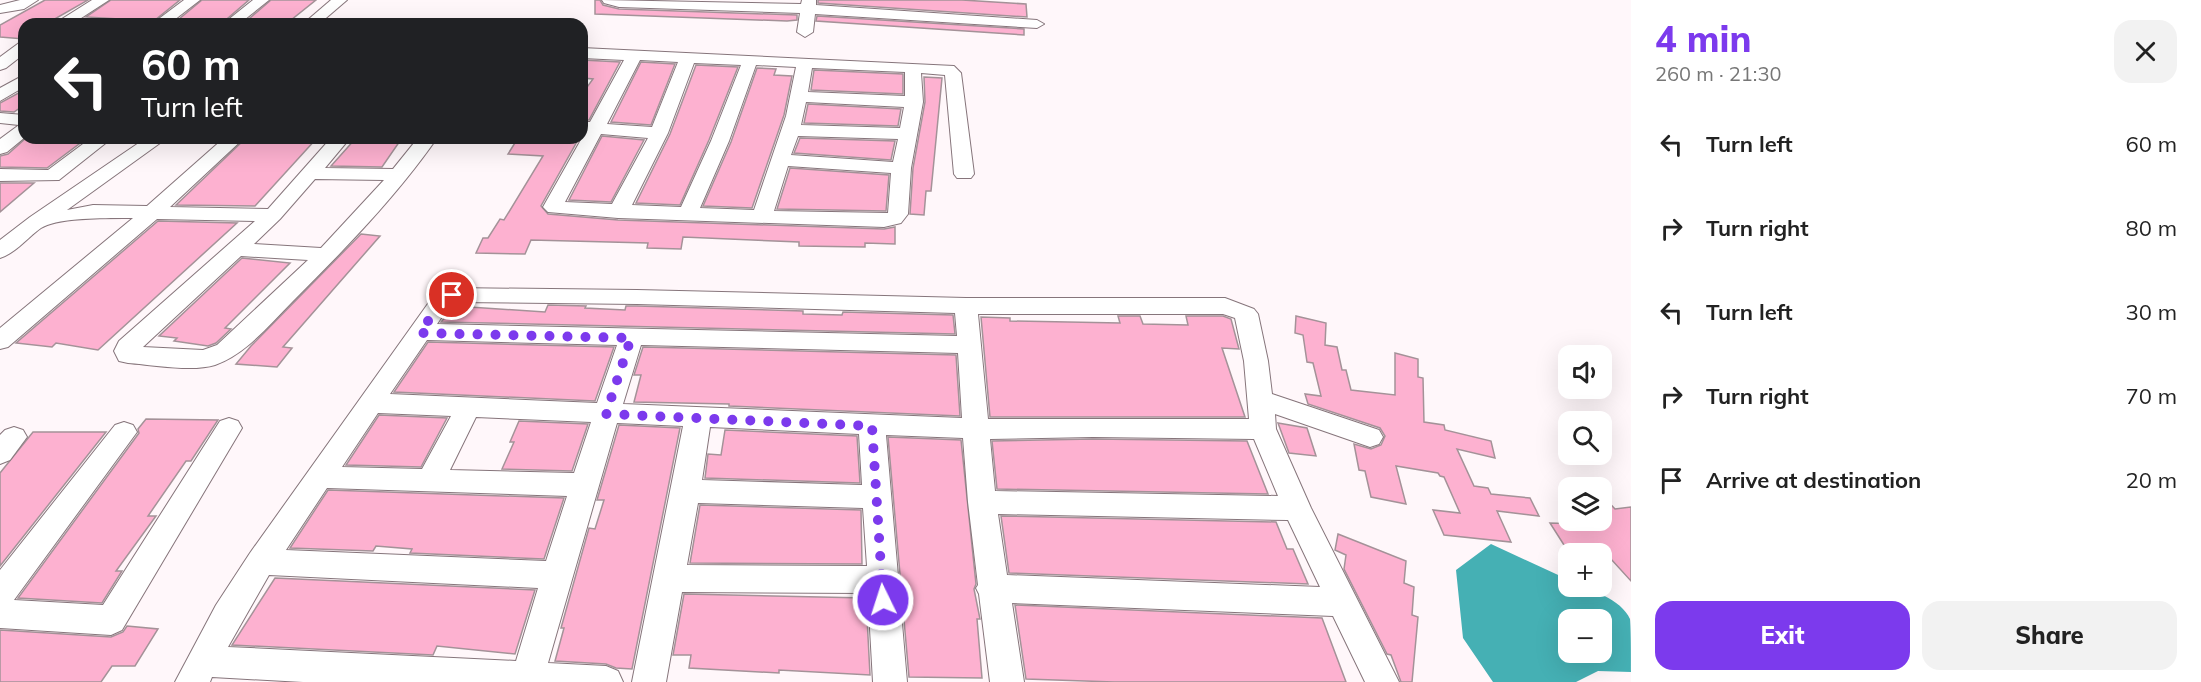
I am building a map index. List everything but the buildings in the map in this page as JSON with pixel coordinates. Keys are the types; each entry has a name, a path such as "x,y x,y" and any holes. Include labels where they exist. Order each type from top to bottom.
{"street":[{"path":"0,9 20,6 32,0"},
{"path":"71,18 102,0"},
{"path":"91,18 122,0"},
{"path":"168,18 193,0"},
{"path":"238,18 262,0"},
{"path":"318,18 340,0"},
{"path":"609,0 619,3 808,4 1037,24"},
{"path":"805,32 808,4"},
{"path":"0,48 18,48"},
{"path":"0,65 18,51"},
{"path":"588,53 687,60 948,69 953,73 964,174"},
{"path":"634,56 589,127 659,133"},
{"path":"618,212 659,133 687,60"},
{"path":"688,213 720,141 750,61"},
{"path":"762,216 801,97 805,64"},
{"path":"581,144 553,207 618,212 884,221 894,219 898,214 901,168 914,102 913,67"},
{"path":"0,96 18,84"},
{"path":"801,97 914,102"},
{"path":"0,118 18,120"},
{"path":"791,130 908,134"},
{"path":"0,148 18,134"},
{"path":"0,175 52,176 95,144"},
{"path":"0,251 37,221 149,144"},
{"path":"0,341 152,213 228,144"},
{"path":"336,144 273,215 128,347 126,351 128,355 205,359 220,355 325,255 400,175 423,144"},
{"path":"782,160 901,168"},
{"path":"312,173 400,175"},
{"path":"78,193 93,211"},
{"path":"37,221 93,211 273,215"},
{"path":"237,249 325,255"},
{"path":"606,682 198,671 227,615 261,562 440,303 452,295 637,297 966,306 1225,306 1237,309 1246,314 1261,400 1263,429 1297,508 1382,682"},
{"path":"966,306 982,502 992,588 1007,682"},
{"path":"420,333 969,345"},
{"path":"527,680 584,485 631,338"},
{"path":"1261,400 1370,437"},
{"path":"372,403 872,426 976,429 1092,427 1263,429"},
{"path":"431,479 468,408"},
{"path":"649,682 698,418"},
{"path":"872,426 890,682"},
{"path":"0,614 111,620 229,428"},
{"path":"0,594 124,432"},
{"path":"321,477 584,485"},
{"path":"686,491 876,496"},
{"path":"982,502 1297,508"},
{"path":"261,562 557,575"},
{"path":"668,578 882,580"},
{"path":"992,588 1342,602"}],"water":[{"path":"1491,544 1558,575 1558,597 1607,597 1620,606 1630,619 1631,672 1598,671 1576,682 1493,682 1463,638 1456,570"}],"route":[{"path":"452,295 440,303 420,333 631,338 606,414 872,426 883,600"}]}
